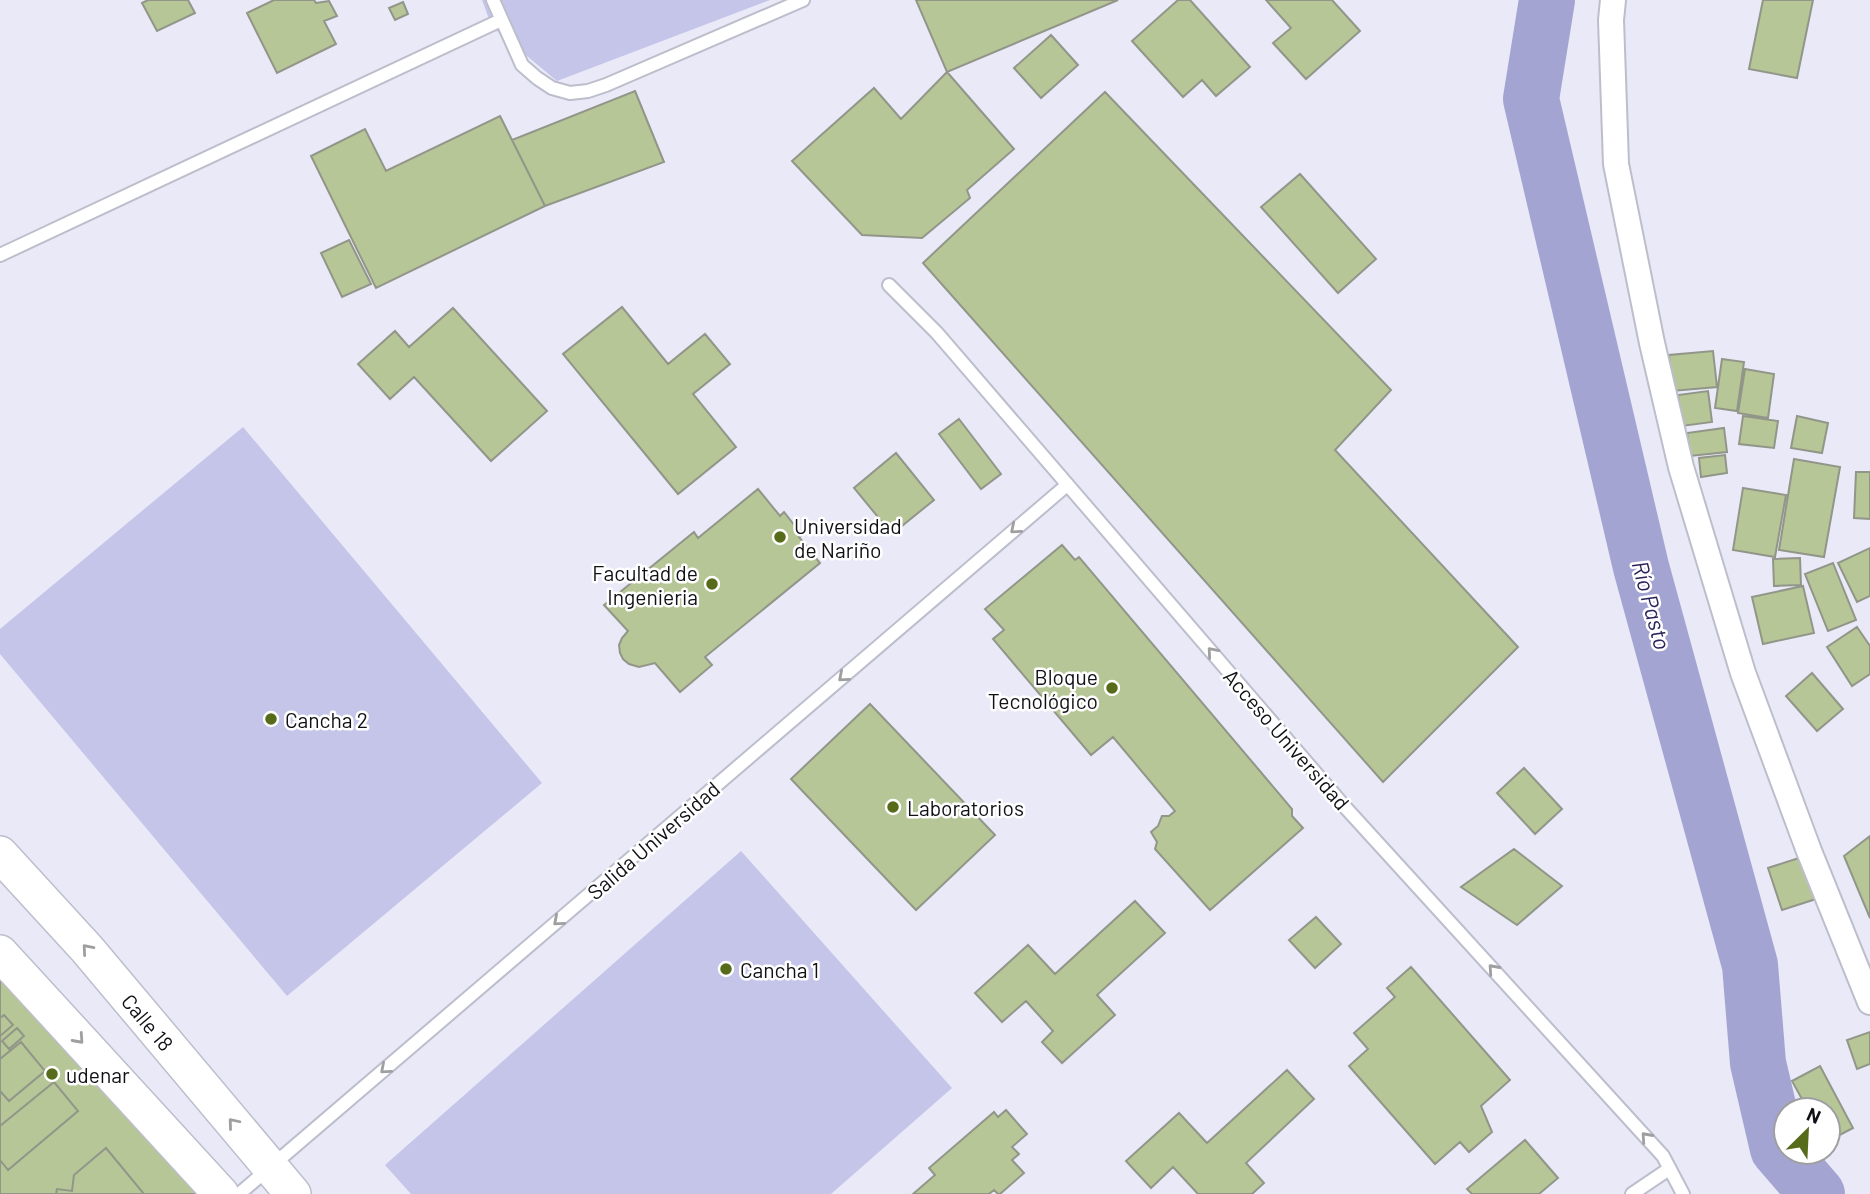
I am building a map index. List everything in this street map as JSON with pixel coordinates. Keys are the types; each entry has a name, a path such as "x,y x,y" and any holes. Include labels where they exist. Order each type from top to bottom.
{"main road":[{"name":"Calle 18","path":"5,869 87,949 293,1194"},
{"path":"0,953 220,1194"}],"street":[{"path":"1613,0 1611,20 1616,164 1652,343 1681,467 1743,673 1870,1002"}],"lane":[{"path":"493,0 522,65 552,88 570,93 606,85 803,0"},
{"path":"0,255 501,20"},
{"name":"Acceso Universidad","path":"889,285 937,333 1345,807 1663,1156 1683,1194"},
{"name":"Salida Universidad","path":"239,1194 1068,485"},
{"path":"1632,1194 1669,1169"}],"shaded area":[{"path":"482,0 770,0 557,81 492,27"},
{"name":"Cancha 2","path":"243,427 542,783 287,996 0,654 0,629"},
{"name":"Cancha 1","path":"741,851 952,1088 831,1194 411,1194 385,1165"}],"building":[{"path":"148,0 188,0 195,13 157,31 142,3"},
{"path":"274,0 314,0 316,3 329,1 337,16 324,21 336,44 277,73 247,13"},
{"path":"916,0 1118,0 947,72"},
{"path":"1178,0 1190,0 1250,67 1216,96 1202,80 1183,97 1132,41"},
{"path":"1266,0 1332,0 1360,31 1306,79 1273,43 1291,28"},
{"path":"1763,0 1813,0 1797,78 1749,69"},
{"path":"403,2 408,14 395,20 389,8"},
{"path":"1051,35 1078,65 1041,98 1014,68"},
{"path":"947,72 1014,149 967,190 970,198 922,238 862,235 792,161 874,88 901,119"},
{"path":"635,91 664,162 545,206 512,140"},
{"path":"1105,92 1391,390 1335,450 1518,647 1383,782 923,263"},
{"path":"500,116 545,206 376,288 311,156 365,129 386,171"},
{"path":"1300,174 1376,259 1338,293 1261,207"},
{"path":"349,240 371,284 342,297 321,253"},
{"path":"622,307 668,364 705,334 730,364 693,394 736,447 678,494 563,354"},
{"path":"453,308 547,411 491,461 414,377 390,399 358,364 395,331 409,347"},
{"path":"1713,351 1717,387 1672,391 1669,355"},
{"path":"1722,359 1744,362 1737,411 1715,408"},
{"path":"1745,369 1774,374 1768,418 1738,413"},
{"path":"1708,391 1712,422 1682,426 1678,395"},
{"path":"1743,416 1778,421 1774,448 1739,444"},
{"path":"1797,416 1828,423 1822,453 1791,448"},
{"path":"959,419 1001,474 981,489 939,434"},
{"path":"1724,428 1727,452 1690,456 1687,433"},
{"path":"896,453 934,500 892,534 854,488"},
{"path":"1725,455 1727,473 1701,477 1699,458"},
{"path":"1794,459 1840,467 1824,557 1779,550"},
{"path":"1856,472 1870,472 1870,519 1854,518"},
{"path":"1743,488 1786,495 1775,557 1733,550"},
{"name":"Facultad de Ingenieria","path":"758,489 780,516 784,512 802,535 799,537 820,563 705,657 712,665 680,692 655,663 639,667 623,659 619,645 628,631 604,605 694,532 698,538"},
{"name":"Bloque Tecnológico","path":"1062,545 1075,560 1079,557 1292,809 1292,816 1303,828 1210,910 1155,849 1157,842 1151,832 1158,826 1162,816 1169,816 1175,811 1113,737 1091,755 993,639 1004,630 985,609"},
{"path":"1870,548 1870,596 1857,602 1838,563"},
{"path":"1800,558 1801,585 1774,586 1773,559"},
{"path":"1833,563 1856,620 1828,631 1805,574"},
{"path":"1803,586 1814,633 1763,644 1752,597"},
{"path":"1857,627 1870,646 1870,674 1852,686 1827,647"},
{"path":"1812,673 1843,709 1817,731 1786,696"},
{"name":"Laboratorios","path":"870,704 995,835 916,910 791,779"},
{"path":"1524,768 1562,809 1535,834 1497,793"},
{"path":"1870,836 1870,918 1844,856"},
{"path":"1514,849 1562,886 1517,925 1461,887"},
{"path":"1805,856 1819,898 1782,910 1768,868"},
{"path":"1135,901 1165,933 1097,995 1115,1015 1062,1063 1042,1042 1053,1031 1026,1001 1002,1022 975,993 1028,945 1055,974"},
{"path":"1316,917 1341,944 1315,968 1289,940"},
{"name":"udenar","path":"0,955 210,1194 0,1194"},
{"path":"1411,967 1510,1080 1481,1106 1492,1132 1469,1152 1460,1142 1435,1164 1349,1066 1368,1049 1354,1033 1395,997 1387,988"},
{"path":"4,1015 13,1025 0,1036 0,1018"},
{"path":"17,1028 24,1036 9,1049 2,1041"},
{"path":"1870,1032 1870,1064 1857,1069 1847,1040"},
{"path":"21,1042 45,1071 9,1101 0,1091 0,1059"},
{"path":"1820,1066 1836,1096 1800,1096 1792,1081"},
{"path":"1287,1070 1314,1099 1246,1163 1264,1183 1252,1194 1198,1194 1173,1167 1151,1188 1126,1161 1179,1113 1207,1143"},
{"path":"54,1082 78,1111 8,1170 0,1160 0,1126"},
{"path":"1842,1107 1853,1128 1842,1134"},
{"path":"1006,1110 1027,1134 1012,1147 1019,1154 1012,1160 1024,1173 1000,1194 994,1190 989,1194 913,1194 935,1175 929,1168 994,1112 998,1117"},
{"path":"1525,1140 1558,1178 1539,1194 1472,1194 1467,1189"},
{"path":"106,1148 144,1194 56,1194 57,1189 72,1191 74,1175"}],"waterway":[{"name":"Río Pasto","path":"1547,0 1531,99 1641,567 1750,965 1758,1063 1778,1149 1817,1194"}],"place":[{"name":"Universidad de Nariño","path":"780,537"},
{"name":"Facultad de Ingenieria","path":"712,584"},
{"name":"Bloque Tecnológico","path":"1112,688"},
{"name":"Cancha 2","path":"271,719"},
{"name":"Laboratorios","path":"893,807"},
{"name":"Cancha 1","path":"726,969"},
{"name":"udenar","path":"52,1074"}]}
